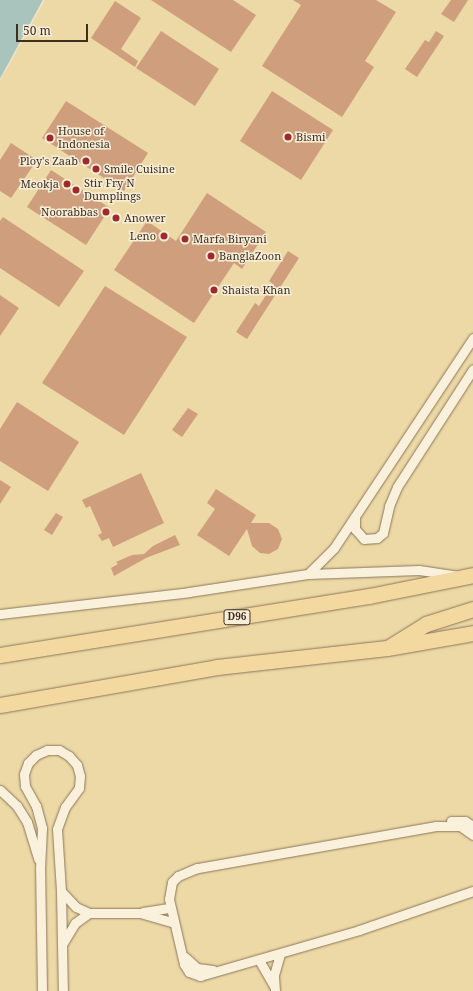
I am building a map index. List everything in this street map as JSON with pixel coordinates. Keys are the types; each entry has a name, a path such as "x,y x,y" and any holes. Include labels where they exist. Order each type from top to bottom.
{"main road":[{"name":"D96","path":"0,655 361,597 468,576"},
{"path":"387,648 426,624 473,609"},
{"path":"0,705 217,667 387,648 473,633"},
{"path":"450,638 473,639"}],"street":[{"path":"308,574 326,558 356,516 473,338"},
{"path":"356,516 355,529 358,535 371,540 382,533 389,506 397,486 473,369"},
{"path":"0,614 103,602 308,574 420,570 442,571 468,576"},
{"path":"42,991 40,869 42,828 36,806 25,786 24,774 28,763 36,754 47,750 59,750 70,756 77,764 80,776 78,788 65,807 57,829 61,891 63,991"},
{"path":"0,790 17,806 27,822 40,869"},
{"path":"473,826 465,821 454,820 436,826 197,868 178,876 172,882 169,890 169,908 181,948 184,964 193,974 204,976 220,970 280,954 462,896 473,891"},
{"path":"436,826 460,826 473,835"},
{"path":"61,891 76,907 89,913 140,913 169,908"},
{"path":"462,896 473,894"},
{"path":"62,946 69,930 89,913"},
{"path":"140,913 174,923"},
{"path":"275,988 280,954"},
{"path":"259,960 275,988"}],"sand":[{"path":"43,0 473,0 473,991 0,991 0,79"}],"water":[{"path":"0,0 43,0 0,79"}],"pier":[{"path":"43,0 45,0 0,81 0,79"}],"building":[{"path":"151,0 233,0 256,15 231,52"},
{"path":"293,0 376,0 396,12 365,61 374,67 342,117 262,66 301,5"},
{"path":"451,0 468,0 454,22 441,14"},
{"path":"115,1 141,18 121,49 138,61 135,67 91,38"},
{"path":"161,31 219,69 195,106 136,68"},
{"path":"436,31 444,36 417,77 405,69 425,40 429,42"},
{"path":"272,91 333,130 301,180 240,141"},
{"path":"66,101 148,153 124,191 42,138"},
{"path":"11,143 37,160 11,198 0,191 0,160"},
{"path":"51,170 110,208 86,245 27,207"},
{"path":"207,193 266,232 242,269 234,263 194,323 114,270 147,221 176,241"},
{"path":"3,217 84,271 59,307 0,268 0,221"},
{"path":"288,251 299,258 247,339 236,332 255,303 259,306 273,284 269,281"},
{"path":"105,286 187,337 124,435 42,383"},
{"path":"0,295 19,308 0,336"},
{"path":"17,402 79,442 48,491 0,461 0,429"},
{"path":"188,408 198,414 182,437 172,430"},
{"path":"141,473 164,523 113,547 109,538 102,541 98,535 102,533 90,506 86,508 82,500"},
{"path":"0,480 11,487 0,504"},
{"path":"216,489 256,515 251,523 269,523 278,529 282,539 278,549 269,554 260,553 252,546 247,529 229,556 197,535 215,509 207,503"},
{"path":"56,513 63,517 52,535 44,530"},
{"path":"175,535 180,545 146,558 114,576 111,568 118,564 116,562 132,555 144,554 153,546"}],"place":[{"name":"Bismi","path":"288,137"},
{"name":"House of Indonesia","path":"50,138"},
{"name":"Ploy's Zaab","path":"86,161"},
{"name":"Smile Cuisine","path":"96,169"},
{"name":"Meokja","path":"67,184"},
{"name":"Stir Fry N Dumplings","path":"76,190"},
{"name":"Noorabbas","path":"106,212"},
{"name":"Anower","path":"116,218"},
{"name":"Leno","path":"164,236"},
{"name":"Marfa Biryani","path":"185,239"},
{"name":"BanglaZoon","path":"211,256"},
{"name":"Shaista Khan","path":"214,290"}]}
